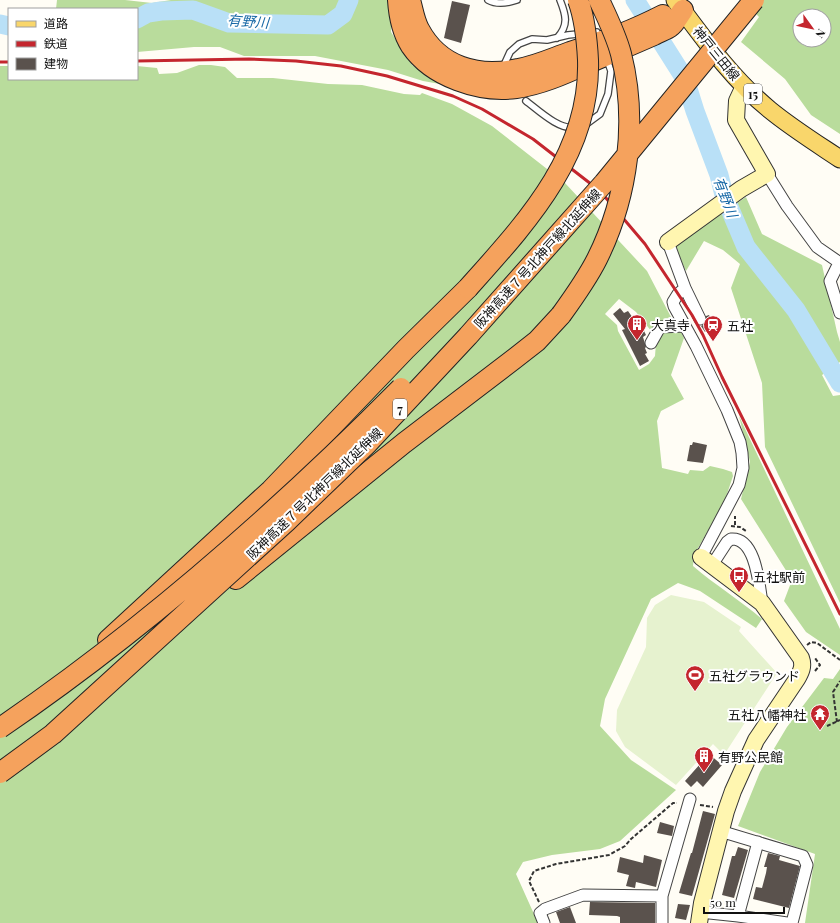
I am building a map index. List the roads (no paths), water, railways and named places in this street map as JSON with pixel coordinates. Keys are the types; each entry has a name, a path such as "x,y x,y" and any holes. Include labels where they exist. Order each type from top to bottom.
{"highway":[{"path":"398,0 399,16 403,32 411,46 422,59 439,71 467,84 495,90 516,88 534,84 623,41 673,13"},
{"path":"410,0 418,28 433,49 445,59 457,66 470,70 485,72 518,69 604,49"},
{"path":"52,691 271,490 406,349 468,288 536,209 570,152 582,119 587,92 588,56 585,30 578,0"},
{"path":"182,616 242,574 404,443 537,341 561,315 578,292 598,259 610,228 619,197 629,146 629,111 625,76 613,30 599,0"},
{"name":"阪神高速７号北神戸線北延伸線","path":"0,728 144,622 197,578 321,467 367,422 532,248 600,172 739,0"},
{"name":"阪神高速７号北神戸線北延伸線","path":"0,773 53,734 287,521 368,443 468,336 609,177 754,0"}],"main road":[{"name":"神戸三田線","path":"673,13 744,86 770,110 840,159"}],"street":[{"path":"744,86 737,101 736,120 787,206 817,247 840,263 830,281 840,313"},
{"path":"700,319 685,288 668,242 699,218 741,189 767,174"},
{"path":"685,288 678,294 673,302 727,410 740,442 743,461 742,477 706,561"},
{"path":"651,343 660,327 685,326"},
{"path":"706,561 731,539 738,539 741,541 746,546 755,563 762,603"},
{"path":"706,561 762,603 801,658 802,669 797,679 756,740 745,763 726,811 720,831 700,918 738,916 787,923"},
{"path":"662,923 662,896 690,801"},
{"path":"720,831 803,856 807,865 792,923"},
{"path":"738,916 758,842"},
{"path":"544,923 540,913 542,911 583,894 662,896"}],"lane":[{"path":"488,0 492,3 508,3 517,0"},
{"path":"557,38 563,31 566,22 560,0"},
{"path":"505,63 510,52 519,44 532,39 547,40 568,35 597,32 611,71 608,94 600,114 587,124 570,129 560,126 526,101"}],"waterway":[{"name":"有野川","path":"138,18 148,13 161,11 193,10 229,23 328,25 343,14 349,0"},
{"name":"有野川","path":"635,0 685,79 695,111 719,175 724,195 746,247 796,310 840,383"},
{"name":"有野川","path":"0,24 8,26"}],"railway":[{"path":"138,61 249,59 296,61 341,66 387,76 453,96 482,109 533,139 600,191 645,244 692,315 840,614"},
{"path":"0,62 8,62"}],"place":[{"name":"大真寺","path":"637,341"},
{"name":"五社","path":"713,342"},
{"name":"五社駅前","path":"739,593"},
{"name":"五社グラウンド","path":"695,692"},
{"name":"五社八幡神社","path":"820,731"},
{"name":"有野公民館","path":"704,773"}]}
